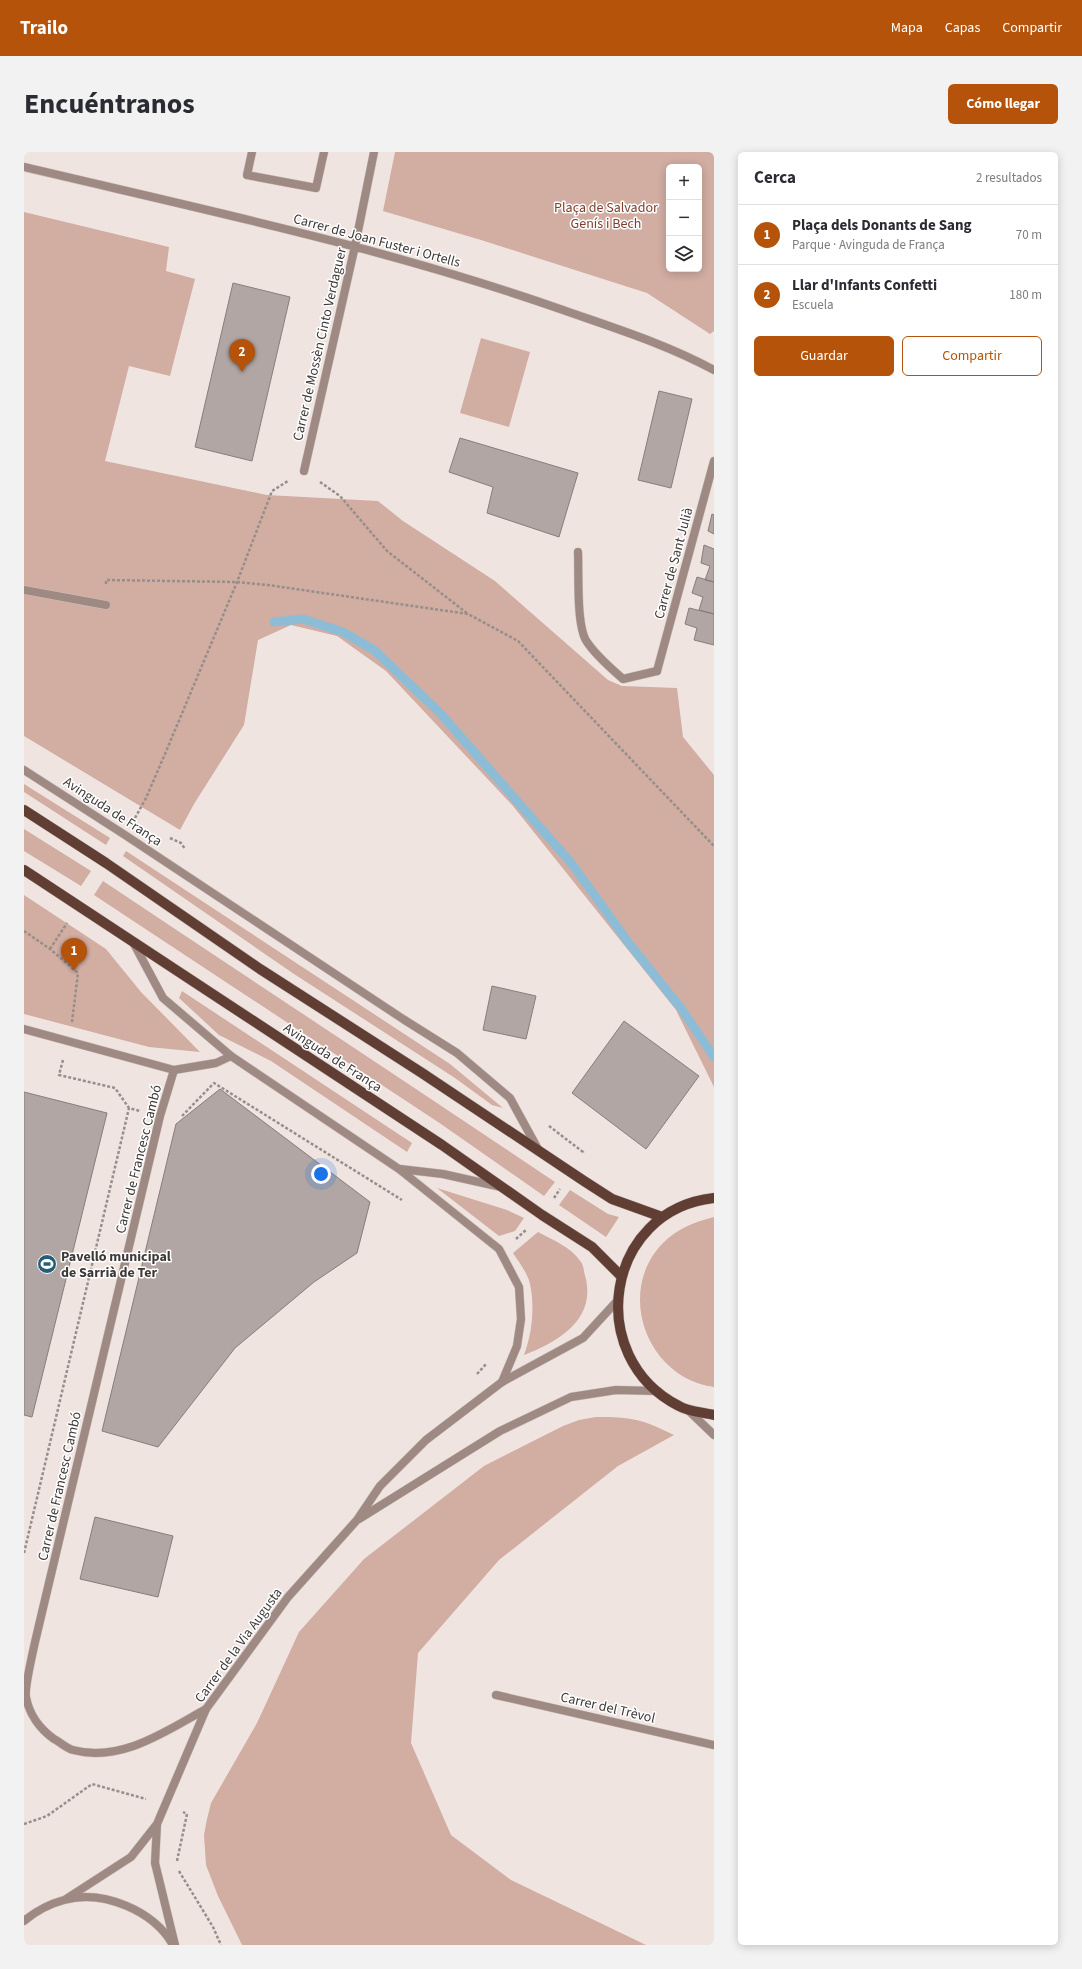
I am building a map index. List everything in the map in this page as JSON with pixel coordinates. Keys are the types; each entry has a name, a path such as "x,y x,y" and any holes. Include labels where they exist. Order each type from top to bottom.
{"main road":[{"name":"Avinguda de França","path":"24,810 106,863 260,969 422,1073 541,1154 612,1199 662,1217"},
{"name":"Avinguda de França","path":"24,870 78,904 442,1145 592,1247 621,1276"},
{"path":"714,1198 695,1200 662,1217 637,1243 621,1276 617,1312 625,1348 642,1377 679,1407 714,1414"}],"street":[{"path":"252,152 246,175 316,188 324,152"},
{"name":"Carrer de Mossèn Cinto Verdaguer","path":"304,471 355,246 374,152"},
{"name":"Carrer de Joan Fuster i Ortells","path":"24,167 355,246 445,271 524,296 664,346 714,370"},
{"name":"Carrer de Sant Julià","path":"578,552 580,623 586,641 605,663 623,679 657,672 714,461"},
{"path":"24,590 106,605"},
{"name":"Avinguda de França","path":"24,770 125,835 402,1019 457,1053 510,1098 541,1154"},
{"path":"132,941 163,998 231,1056 400,1169 499,1250 519,1286 521,1319 517,1346 502,1382"},
{"path":"24,1029 174,1070 216,1063 231,1056"},
{"name":"Carrer de Francesc Cambó","path":"174,1070 160,1116 39,1625 25,1696 32,1718 51,1736 71,1749 99,1754 124,1749 151,1738 206,1709"},
{"path":"400,1169 443,1174 505,1188"},
{"name":"Carrer de la Via Augusta","path":"66,1899 131,1857 157,1824 206,1709 288,1597 357,1520 380,1486 426,1440 502,1382 583,1338 618,1300"},
{"name":"Carrer de la Via Augusta","path":"357,1520 500,1431 571,1397 616,1390 658,1391"},
{"path":"687,1409 714,1435"},
{"name":"Carrer del Trèvol","path":"496,1694 714,1745"},
{"name":"Carrer de la Via Augusta","path":"157,1824 155,1863 174,1945"},
{"path":"24,1921 38,1910 66,1899 96,1897 125,1904 152,1920 174,1945"}],"path":[{"path":"125,835 146,798 162,762 237,582 272,491 304,471 340,496 387,551 468,614 518,641 714,846"},
{"path":"106,605 106,580 237,582 268,585 468,614"},
{"path":"50,949 78,904"},
{"path":"24,1553 129,1108 160,1116 179,1118 214,1083 407,1203"},
{"path":"485,1396 474,1378 489,1361"}],"green space":[{"name":"Plaça de Salvador Genís i Bech","path":"395,152 714,152 714,331 710,334 647,293 481,240 383,211"},
{"path":"24,212 169,247 166,271 195,279 170,376 129,366 105,461 267,495 378,501 403,521 495,581 608,680 622,686 677,688 683,737 714,775 714,1087 676,1010 513,806 386,671 337,636 291,625 258,640 244,725 194,804 180,830 24,736"},
{"path":"481,338 530,352 509,427 460,413"},
{"path":"24,784 110,838 106,845 24,792"},
{"path":"24,829 91,871 81,886 24,851"},
{"path":"126,851 450,1064 503,1108 492,1105 455,1078 294,974 123,856"},
{"path":"103,881 555,1182 544,1196 441,1124 94,895"},
{"path":"24,895 106,949 141,992 200,1052 149,1047 24,1014"},
{"path":"182,991 412,1143 407,1152 271,1061 219,1035 179,998"},
{"path":"437,1188 507,1210 524,1218 515,1231 499,1236"},
{"path":"570,1190 608,1214 619,1217 606,1237 559,1205"},
{"path":"714,1217 714,1387 691,1380 671,1368 656,1350 645,1330 640,1308 641,1285 649,1263 663,1243 675,1233 687,1226"},
{"path":"538,1232 561,1244 572,1252 581,1262 586,1279 587,1294 585,1307 571,1328 549,1344 524,1355 531,1329 532,1293 527,1276 513,1253"},
{"path":"596,1417 628,1418 645,1422 674,1435 618,1466 499,1560 418,1653 411,1743 451,1835 511,1880 646,1945 242,1945 218,1896 206,1865 204,1835 211,1803 257,1723 299,1632 364,1559 484,1466 563,1426 579,1420"}],"building":[{"path":"233,283 290,297 252,461 195,447"},
{"path":"659,391 692,399 671,488 638,480"},
{"path":"460,438 578,473 559,537 487,513 493,487 449,472"},
{"path":"712,514 714,515 714,534 708,531"},
{"path":"704,545 714,549 714,582 705,580 710,566 701,563"},
{"path":"697,577 714,582 714,614 699,610 703,597 692,593"},
{"path":"689,608 714,614 714,645 694,640 697,628 685,624"},
{"path":"492,986 536,996 526,1039 483,1030"},
{"path":"624,1021 699,1076 646,1149 572,1093"},
{"path":"220,1089 370,1202 357,1253 314,1282 235,1348 158,1447 102,1431 176,1124"},
{"name":"Pavelló municipal de Sarrià de Ter","path":"24,1092 107,1113 32,1417 24,1415"},
{"path":"95,1517 173,1536 158,1597 80,1579"}],"waterway":[{"path":"274,622 303,619 343,632 374,650 440,713 572,864 628,942 680,1007 714,1057"}],"place":[{"name":"Llar d'Infants Confetti","path":"242,372"},
{"name":"Plaça dels Donants de Sang","path":"74,971"},
{"name":"Pavelló municipal de Sarrià de Ter","path":"47,1264"}]}
